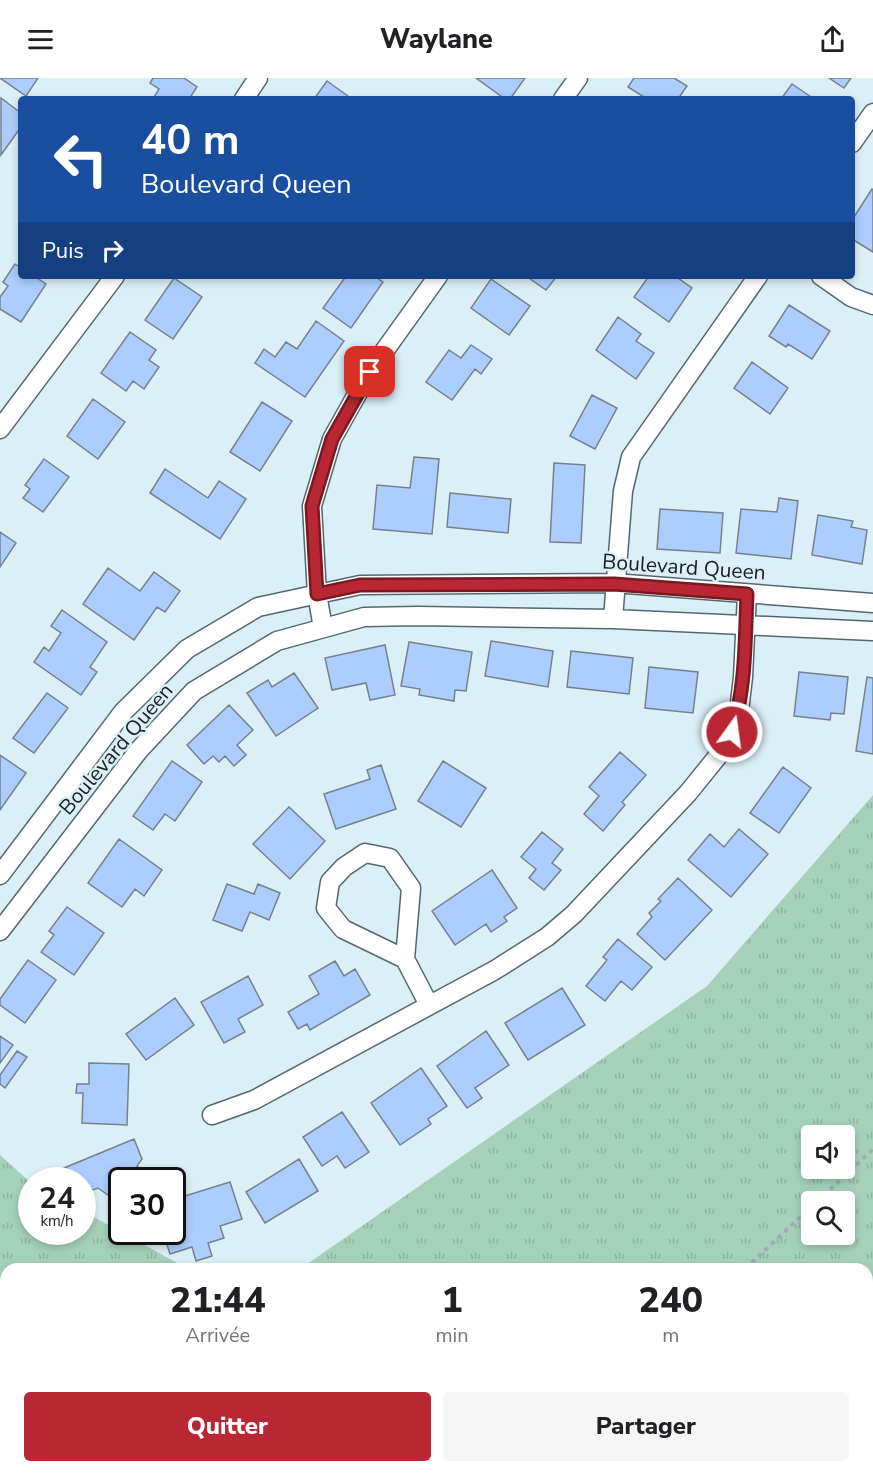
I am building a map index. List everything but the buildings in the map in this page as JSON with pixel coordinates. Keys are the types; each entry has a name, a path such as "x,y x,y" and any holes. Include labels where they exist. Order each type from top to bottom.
{"street":[{"path":"245,96 258,78"},
{"path":"565,96 578,78"},
{"path":"855,139 873,113"},
{"path":"0,429 113,279"},
{"path":"323,628 317,594 312,506 332,439 370,372 436,279"},
{"path":"613,619 622,491 631,457 756,279"},
{"path":"825,279 851,297 873,305"},
{"name":"Boulevard Queen","path":"0,875 123,712 187,649 258,607 360,585 614,584 873,603"},
{"path":"212,1114 254,1100 495,970 547,937 574,914 711,766 726,746 739,711 747,594"},
{"name":"Boulevard Queen","path":"0,932 139,750 195,691 277,641 364,617 418,616 613,619 873,631"},
{"path":"405,959 343,928 326,909 330,882 344,867 365,853 390,858 411,888 405,959 429,1005"}],"path":[{"path":"829,1191 873,1149"},
{"path":"751,1263 801,1216"}],"green space":[{"path":"873,795 873,1263 309,1263 707,986"},
{"path":"0,1155 18,1171 18,1245 96,1245 96,1218 108,1225 108,1245 145,1245 177,1263 0,1263"}],"route":[{"path":"370,372 332,439 312,506 317,594 360,585 614,584 747,594 743,677 739,711 732,732"}]}
